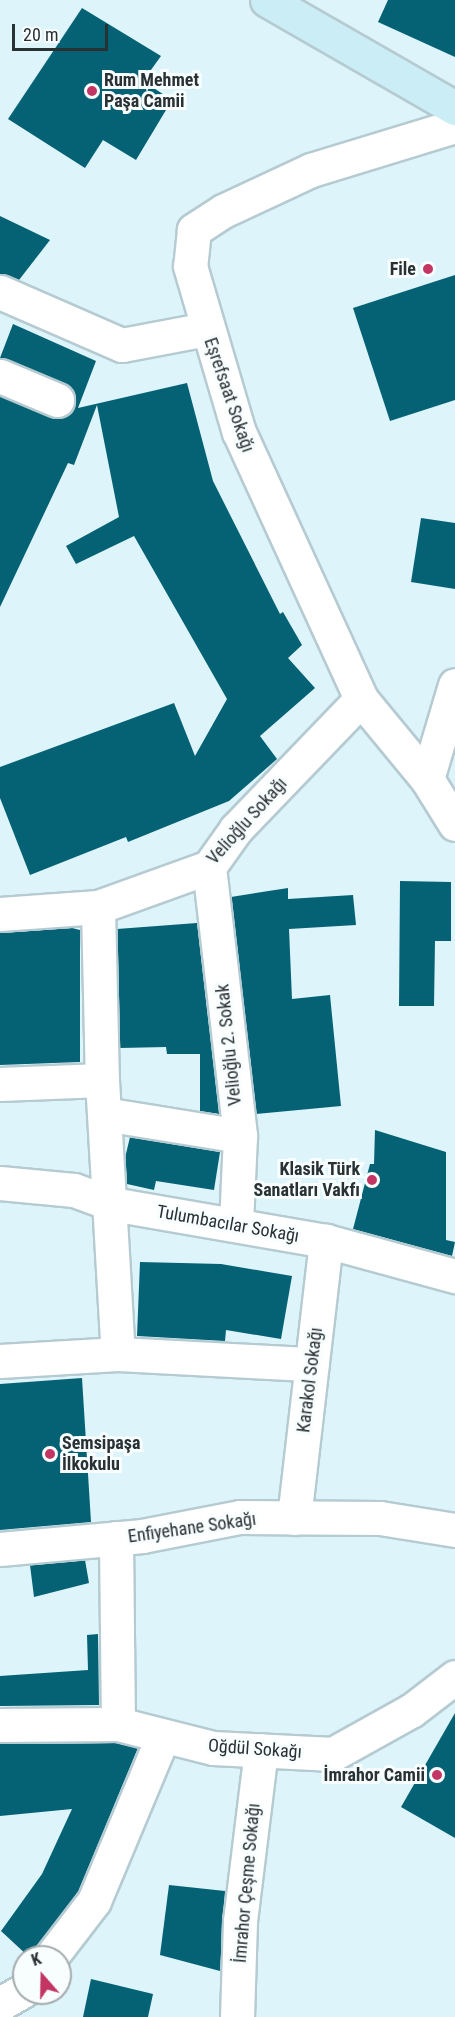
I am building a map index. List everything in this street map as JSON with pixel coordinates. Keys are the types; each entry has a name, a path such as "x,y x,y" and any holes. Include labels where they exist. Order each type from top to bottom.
{"street":[{"path":"267,0 455,108"},
{"name":"Eşrefsaat Sokağı","path":"455,126 311,170 223,211 194,230 190,266 239,432 361,699 427,779 455,824"},
{"path":"0,292 122,345 207,329"},
{"path":"0,376 57,400"},
{"path":"427,779 455,685"},
{"name":"Velioğlu Sokağı","path":"0,914 98,907 210,867 236,829 361,699"},
{"name":"Velioğlu 2. Sokak","path":"210,867 240,1136 236,1223"},
{"path":"98,907 102,1080 112,1204 118,1354"},
{"path":"0,1084 102,1080"},
{"path":"104,1114 240,1136"},
{"name":"Tulumbacılar Sokağı","path":"0,1184 74,1190 112,1204 236,1223 326,1241 455,1276"},
{"name":"Karakol Sokağı","path":"294,1518 326,1241"},
{"path":"0,1361 118,1354 312,1364"},
{"name":"Enfiyehane Sokağı","path":"0,1549 116,1538 240,1517 380,1518 455,1530"},
{"path":"116,1538 118,1724"},
{"name":"Oğdül Sokağı","path":"0,1725 118,1724 213,1749 333,1754 412,1710 455,1677"},
{"path":"60,1945 94,1901 163,1736"},
{"name":"İmrahor Çeşme Sokağı","path":"237,2017 240,1921 261,1750"}],"building":[{"path":"388,0 455,0 455,57 378,22"},
{"name":"Rum Mehmet Paşa Camii","path":"82,8 161,56 143,81 172,100 136,160 103,140 85,168 8,119"},
{"path":"0,216 50,240 19,280 0,274"},
{"path":"455,275 455,400 390,421 353,308"},
{"path":"13,324 96,361 78,408 187,383 213,481 280,614 283,612 302,645 288,658 315,688 260,736 277,759 229,801 128,842 126,837 30,875 0,798 0,767 174,703 195,756 227,699 134,536 76,564 66,546 119,517 97,405 74,465 68,463 0,607 0,396 59,419 69,415 76,398 64,383 0,358"},
{"path":"421,518 455,523 455,589 411,582"},
{"path":"400,881 451,882 451,941 435,941 434,1006 399,1006"},
{"path":"288,888 288,899 353,895 356,925 289,929 292,999 330,995 341,1106 256,1114 231,897"},
{"path":"197,923 219,1114 200,1111 200,1054 167,1054 166,1047 120,1048 117,929"},
{"path":"72,928 80,930 80,1062 0,1065 0,933"},
{"path":"375,1130 446,1152 446,1240 455,1242 452,1256 353,1229 370,1164 374,1164"},
{"path":"130,1137 220,1152 214,1190 156,1181 154,1190 127,1184 125,1158"},
{"path":"140,1262 221,1264 292,1276 281,1339 226,1330 225,1341 137,1336"},
{"name":"Semsipaşa İlkokulu","path":"82,1378 91,1522 0,1530 0,1384"},
{"path":"85,1560 89,1583 34,1597 30,1565"},
{"path":"98,1634 99,1705 0,1706 0,1676 88,1670 87,1635"},
{"name":"İmrahor Camii","path":"455,1713 455,1838 401,1807"},
{"path":"116,1743 138,1748 78,1892 38,1945 16,1945 1,1931 42,1874 72,1809 0,1816 0,1744"},
{"path":"169,1885 225,1891 220,1971 160,1955"},
{"path":"91,1979 153,1994 148,2017 83,2017"}],"place":[{"name":"Rum Mehmet Paşa Camii","path":"92,91"},
{"name":"File","path":"428,269"},
{"name":"Klasik Türk Sanatları Vakfı","path":"372,1180"},
{"name":"Semsipaşa İlkokulu","path":"50,1454"},
{"name":"İmrahor Camii","path":"437,1775"}]}
